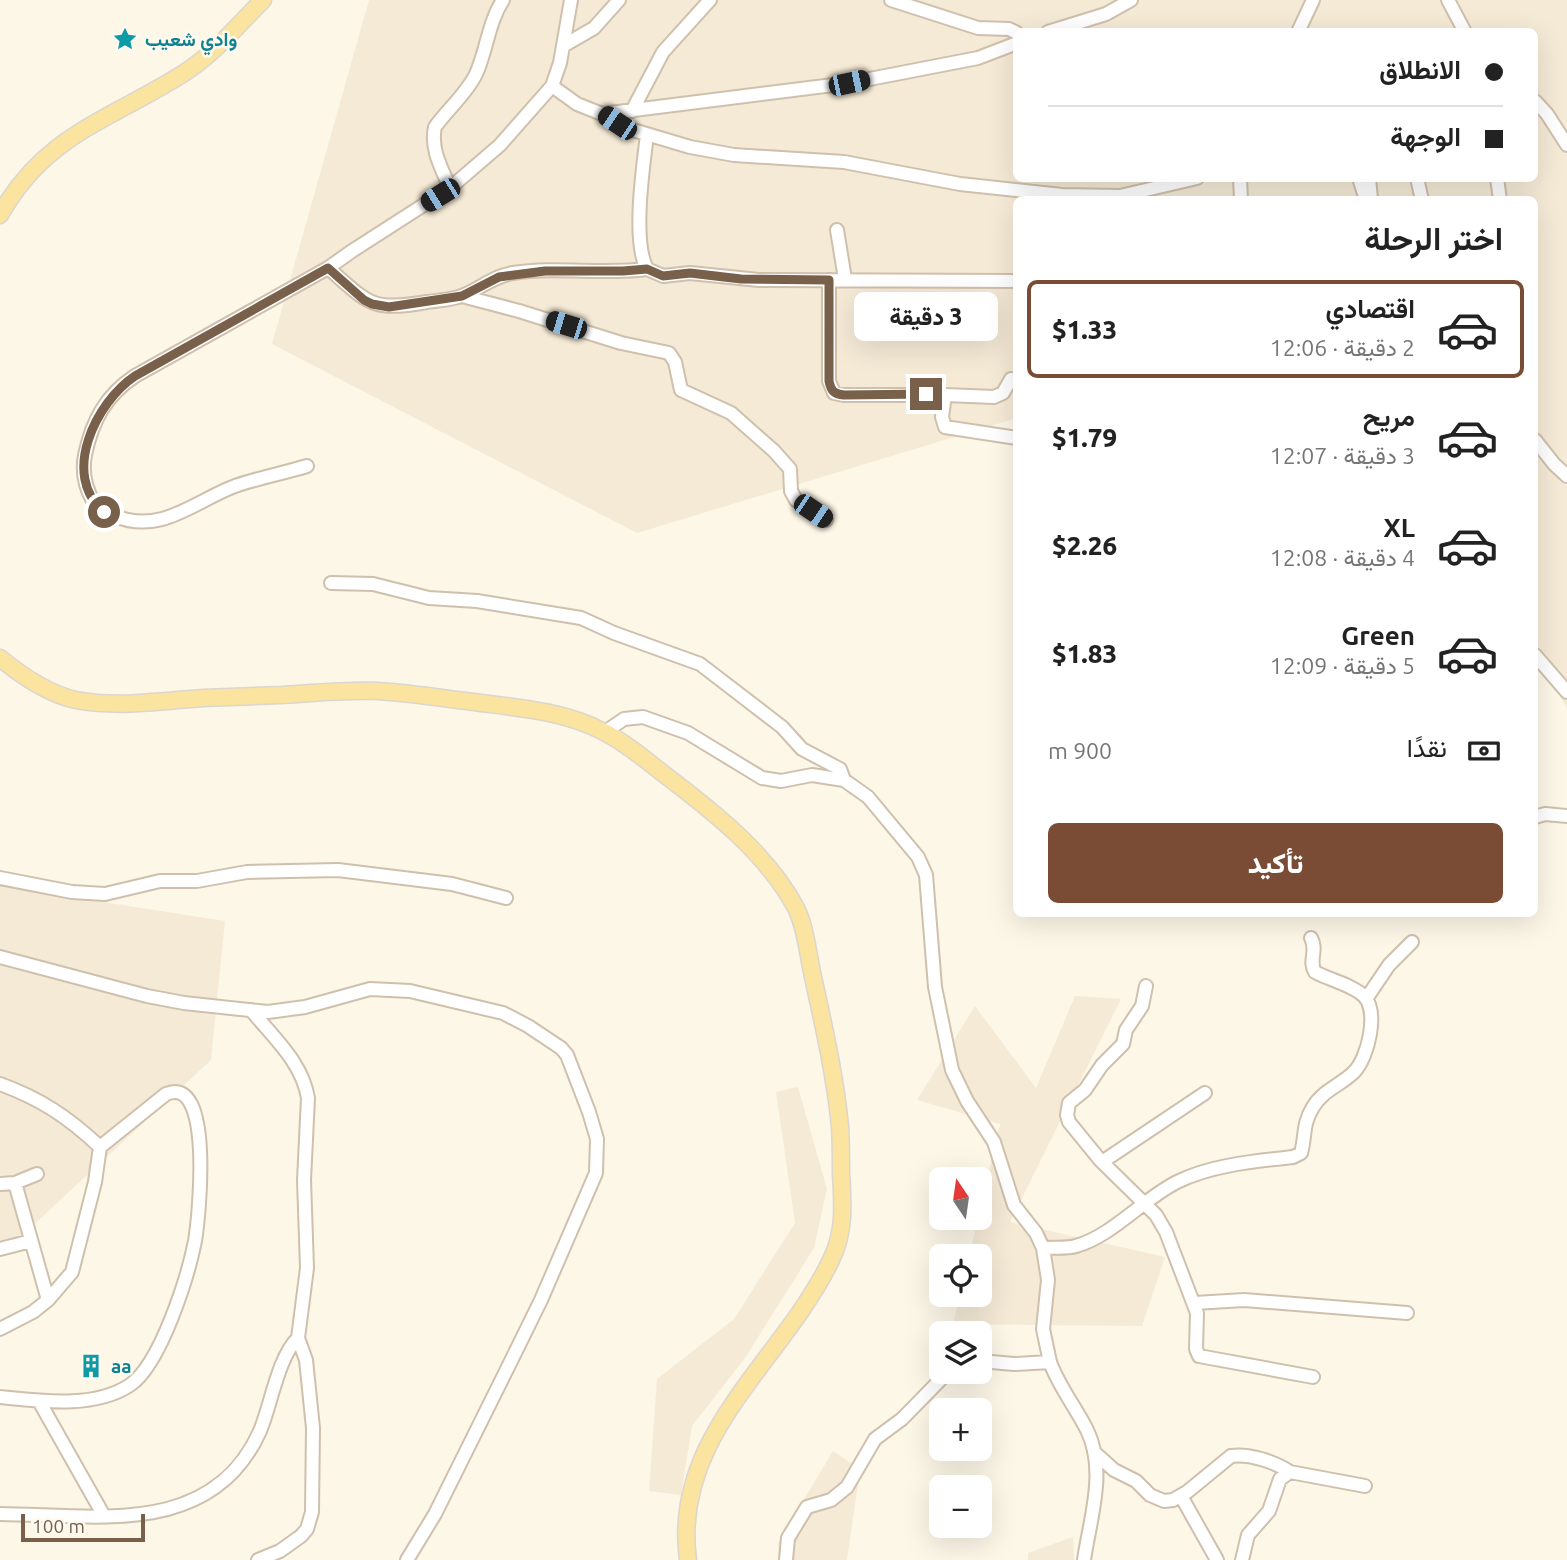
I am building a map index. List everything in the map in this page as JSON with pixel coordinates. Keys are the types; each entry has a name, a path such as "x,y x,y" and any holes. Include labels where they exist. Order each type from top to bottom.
{"main road":[{"path":"0,215 30,171 55,148 78,132 186,71 218,47 263,0"},
{"path":"0,658 21,675 53,692 72,699 94,702 143,704 200,698 377,691 524,708 570,719 605,732 644,757 701,802 759,857 797,910 828,1042 840,1128 843,1218 836,1248 808,1300 708,1442 688,1498 685,1517 688,1560"}],"street":[{"path":"450,188 435,151 435,127 475,78 492,23 503,0"},
{"path":"307,466 237,485 169,517 139,522 113,516 95,505 83,470 97,418 114,392 127,381 328,268 450,188 500,145 552,86 564,46 571,0"},
{"path":"564,46 594,28 619,0"},
{"path":"632,111 663,52 710,0"},
{"path":"891,0 978,28 1013,31"},
{"path":"1062,28 1099,17 1131,0"},
{"path":"1300,28 1313,0"},
{"path":"1448,0 1463,28"},
{"path":"602,114 849,83 978,58 1013,45"},
{"path":"552,86 578,104 623,127 690,147 734,155 844,162 960,184 1062,195 1120,196 1179,182"},
{"path":"1538,104 1567,145"},
{"path":"647,269 641,253 640,227 648,135"},
{"path":"837,230 845,279"},
{"path":"328,268 364,300 380,306 399,307 462,296 489,281 512,274 545,271 647,269 663,276 690,273 750,280 845,279 1013,284"},
{"path":"829,280 829,381 834,393 994,397 1003,393 1011,379"},
{"path":"462,296 621,343 668,354 674,362 681,390 731,413 756,435 790,469 791,491 796,500 826,520"},
{"path":"945,395 942,417 945,427 1013,438"},
{"path":"1538,444 1567,476"},
{"path":"331,583 381,586 429,598 477,601 587,620 709,670 786,730 802,749 840,769 844,780"},
{"path":"1538,658 1567,692"},
{"path":"605,732 624,719 643,717 688,733 762,778 781,781 812,775 844,780 867,797 923,866 932,931 935,987 952,1070 967,1101 994,1142 1014,1205 1044,1248 1048,1280 1043,1329 1050,1362 1059,1384 1087,1431 1094,1452 1095,1496 1084,1560"},
{"path":"1538,816 1567,816"},
{"path":"0,878 72,892 105,894 160,881 197,881 247,872 338,870 471,887 506,898"},
{"path":"1044,1248 1075,1247 1093,1239 1163,1190 1188,1176 1209,1170 1298,1156 1302,1150 1303,1130 1315,1104 1336,1084 1352,1074 1361,1061 1372,1020 1366,999 1358,992 1315,972 1312,967 1314,944 1311,938"},
{"path":"1366,999 1389,965 1412,942"},
{"path":"0,957 135,993 184,1003 268,1012 305,1007 380,988 423,993 503,1013 528,1026 564,1051 577,1079 597,1139 598,1161 590,1188 541,1300 435,1514 407,1560"},
{"path":"1146,986 1142,1006 1126,1030 1123,1044 1102,1065 1085,1090 1071,1101 1067,1110 1069,1122 1102,1162 1156,1215 1166,1232 1198,1313 1196,1352 1200,1357 1312,1377"},
{"path":"251,1010 296,1066 308,1098 303,1180 307,1268 299,1338 306,1360 313,1428 310,1521 307,1529 292,1544 258,1560"},
{"path":"0,1084 43,1101 80,1127 100,1147"},
{"path":"0,1329 17,1322 48,1300 64,1284 75,1262 100,1147 166,1094 180,1091 190,1098 195,1112 200,1156 197,1217 190,1261 159,1345 148,1365 131,1385 107,1395 86,1399 39,1401 0,1397"},
{"path":"1102,1162 1205,1093"},
{"path":"0,1184 15,1183 37,1174"},
{"path":"15,1183 48,1300"},
{"path":"0,1249 31,1241"},
{"path":"1195,1303 1229,1300 1271,1304 1319,1304 1407,1313"},
{"path":"0,1514 128,1516 178,1508 209,1492 223,1483 248,1455 265,1417 286,1356 299,1338"},
{"path":"992,1362 1050,1362"},
{"path":"786,1560 788,1538 807,1507 831,1500 847,1487 875,1439 902,1419 936,1384"},
{"path":"39,1401 104,1516"},
{"path":"1094,1452 1114,1470 1136,1482 1150,1495 1164,1501 1181,1496 1231,1456 1239,1455 1266,1461 1290,1472 1365,1486"},
{"path":"1242,1560 1248,1535 1269,1511 1280,1479 1290,1472"},
{"path":"1181,1496 1217,1560"}],"shaded area":[{"path":"369,0 1567,0 1567,709 1538,656 1538,196 1013,196 1013,419 637,533 272,344"},
{"path":"0,886 225,921 211,1060 0,1256"},
{"path":"1075,996 1121,999 1010,1222 1165,1257 1142,1326 992,1324 992,1321 954,1321 957,1307 992,1307 992,1244 972,1244 975,1230 992,1230 992,1167 990,1167 1000,1124 917,1100 975,1006 1036,1088"},
{"path":"798,1087 827,1189 814,1248 745,1358 692,1426 681,1495 649,1491 657,1379 734,1319 795,1223 776,1092"},
{"path":"833,1451 860,1469 847,1560 779,1560 778,1543"},
{"path":"1073,1537 1074,1560 1028,1560 1028,1553"}],"place":[{"name":"وادي شعيب","path":"125,39"},
{"name":"aa","path":"91,1366"}],"route":[{"path":"104,512 95,505 83,470 93,426 114,392 135,376 328,268 364,300 389,307 462,296 499,277 545,271 647,269 663,276 690,273 759,280 829,280 831,390 844,395 926,394"}]}
